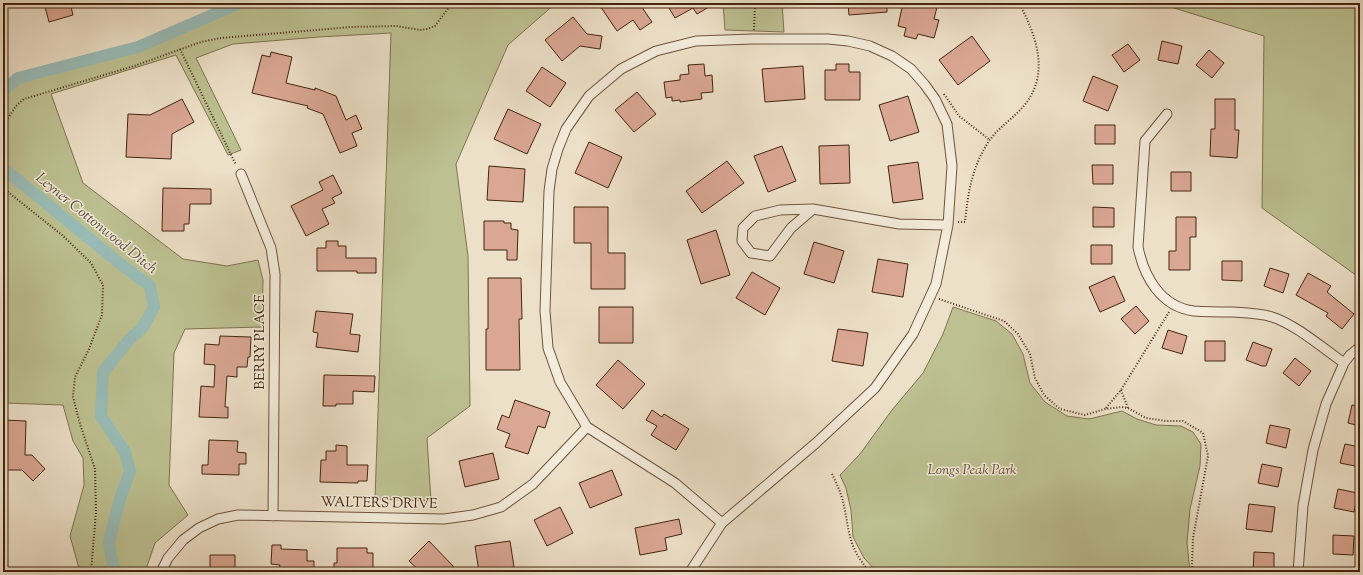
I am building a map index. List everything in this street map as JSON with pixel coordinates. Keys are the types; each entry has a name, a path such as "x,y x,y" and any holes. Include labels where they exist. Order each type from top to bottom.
{"street":[{"path":"690,572 722,523 816,443 875,388 913,334 936,284 952,223 952,166 947,124 935,99 911,69 885,53 870,46 848,41 828,39 696,41 656,51 621,69 589,96 566,129 558,149 552,169 549,191 544,311 548,348 560,382 587,428 675,482 722,523"},
{"path":"1167,114 1145,140 1138,247 1142,263 1151,282 1162,297 1174,305 1193,311 1257,313 1273,317 1288,324 1344,363"},
{"name":"BERRY PLACE","path":"241,174 271,248 275,274 273,516"},
{"path":"813,209 791,228 770,256 751,253 742,241 743,228 755,216 780,210 813,209 899,224 952,223"},
{"path":"1298,572 1303,506 1313,450 1326,404 1344,363 1350,355 1360,347"},
{"name":"WALTERS DRIVE","path":"161,572 168,558 182,540 199,528 218,519 238,515 444,519 473,515 501,507 533,484 587,428"}],"path":[{"path":"3,126 16,106 24,99 134,66 201,42 221,38 351,27 396,26 420,30 427,29 435,26 452,3"},
{"path":"754,23 755,3"},
{"path":"952,223 965,222 968,196 973,173 980,156 1000,128 1022,108 1033,93 1039,75 1038,55 1030,24 1019,3"},
{"path":"180,49 232,155"},
{"path":"945,93 959,116 990,140"},
{"path":"3,188 62,235 91,263 103,285 102,315 89,349 75,378 73,397 95,469 96,512 91,572"},
{"path":"948,301 1004,321 1018,334 1030,354 1035,378 1044,395 1060,409 1085,415 1105,409 1122,407 1128,408 1146,418 1166,421 1183,421 1203,433 1208,456 1193,538 1192,565 1194,572"},
{"path":"1105,409 1120,390 1174,305"},
{"path":"1120,390 1128,408"},
{"path":"832,474 839,488 853,546 860,559 870,572"}],"green space":[{"path":"242,3 556,3 508,45 456,164 468,256 470,406 427,438 431,501 375,499 391,33 233,44 196,58 241,150 228,155 176,55 51,94 83,183 183,259 227,266 258,260 263,280 262,327 185,329 174,353 169,485 188,515 155,543 145,572 80,572 70,536 84,485 83,458 73,441 63,405 3,403 3,98 17,82 175,33 224,13"},
{"path":"723,3 782,3 784,32 725,30"},
{"path":"1158,3 1360,3 1360,278 1262,208 1264,36"},
{"name":"Longs Peak Park","path":"953,307 996,321 1012,334 1023,354 1030,383 1045,402 1067,416 1089,419 1122,411 1137,419 1156,425 1181,426 1193,432 1201,444 1200,466 1190,509 1187,543 1190,572 877,572 864,558 853,537 851,510 846,488 840,475 860,454 892,410 923,373 943,334"}],"building":[{"path":"44,3 70,3 73,15 49,22"},
{"path":"598,3 639,3 652,22 640,30 633,20 617,31"},
{"path":"666,3 716,3 697,14 693,8 675,18"},
{"path":"848,3 887,3 887,12 849,15"},
{"path":"903,3 938,3 934,19 939,20 934,38 918,34 916,39 904,36 906,28 898,26"},
{"path":"573,17 587,34 602,36 600,49 580,46 562,61 545,40"},
{"path":"972,36 990,61 958,85 939,60"},
{"path":"1162,41 1182,46 1178,64 1158,60"},
{"path":"1128,44 1140,60 1124,72 1112,55"},
{"path":"1209,50 1224,63 1212,78 1196,65"},
{"path":"271,52 292,57 286,83 315,90 315,88 336,96 346,120 356,115 362,129 352,133 357,146 340,153 323,114 307,108 308,106 252,93 262,55 270,57"},
{"path":"704,64 705,76 712,75 713,92 701,93 702,99 680,102 680,100 672,101 672,97 666,98 664,82 680,80 680,75 689,74 688,65"},
{"path":"836,64 849,64 849,72 860,72 860,100 825,100 825,70 836,70"},
{"path":"803,66 805,99 765,102 762,69"},
{"path":"542,67 566,83 550,107 526,91"},
{"path":"1093,76 1118,86 1108,111 1083,101"},
{"path":"637,92 656,114 634,132 615,110"},
{"path":"908,96 919,132 890,141 879,105"},
{"path":"182,99 194,122 172,134 171,159 126,157 128,114 150,115"},
{"path":"1215,99 1235,99 1235,130 1239,130 1237,158 1210,156 1211,129 1215,129"},
{"path":"508,109 541,124 527,154 494,139"},
{"path":"1095,125 1115,125 1115,144 1095,144"},
{"path":"589,142 622,157 608,188 575,173"},
{"path":"849,145 850,183 820,184 819,146"},
{"path":"782,146 796,181 768,192 754,156"},
{"path":"727,161 744,183 702,213 686,191"},
{"path":"918,162 923,199 893,203 888,166"},
{"path":"1092,165 1113,165 1113,184 1093,184"},
{"path":"489,166 525,169 523,202 487,200"},
{"path":"1171,172 1191,172 1191,191 1171,191"},
{"path":"333,175 342,193 332,198 335,203 322,209 329,224 306,236 291,206 323,190 319,182"},
{"path":"163,188 211,189 211,204 190,204 189,224 184,224 184,231 162,231"},
{"path":"574,207 608,207 608,253 625,253 625,289 591,289 591,243 574,243"},
{"path":"1093,207 1114,208 1114,227 1093,227"},
{"path":"1176,217 1196,217 1196,237 1190,237 1190,270 1169,270 1169,251 1176,251"},
{"path":"484,221 504,221 504,223 511,223 511,229 518,230 517,260 507,260 507,250 484,250"},
{"path":"716,230 730,275 701,284 687,240"},
{"path":"326,241 338,241 338,246 346,246 346,258 376,258 376,273 357,273 357,271 317,271 317,248 326,248"},
{"path":"814,242 844,251 834,283 804,274"},
{"path":"1091,245 1112,245 1112,264 1091,264"},
{"path":"878,259 908,264 903,297 872,292"},
{"path":"1222,261 1242,261 1242,281 1222,280"},
{"path":"1270,268 1289,274 1283,293 1264,286"},
{"path":"752,272 780,288 765,315 736,298"},
{"path":"1308,273 1331,286 1327,292 1354,314 1342,329 1326,316 1328,313 1296,295"},
{"path":"1114,276 1125,301 1100,312 1089,287"},
{"path":"488,278 521,278 522,319 519,319 520,370 486,370"},
{"path":"1136,306 1149,321 1135,334 1121,319"},
{"path":"599,307 633,307 633,343 599,343"},
{"path":"316,311 353,314 350,334 360,335 358,352 316,347 318,333 313,332"},
{"path":"838,329 868,333 863,366 832,361"},
{"path":"1168,330 1187,336 1182,354 1162,348"},
{"path":"220,336 251,337 250,357 248,357 247,367 237,367 237,377 227,376 225,407 228,407 228,418 199,417 201,386 214,387 215,365 204,364 205,344 219,345"},
{"path":"1205,341 1225,341 1225,361 1205,361"},
{"path":"1253,342 1272,349 1266,366 1246,360"},
{"path":"1295,358 1311,371 1299,386 1283,373"},
{"path":"618,360 645,384 623,409 596,385"},
{"path":"324,375 375,376 374,392 353,391 353,404 323,406"},
{"path":"515,400 550,412 545,428 538,426 528,454 505,447 510,434 497,429 502,415 509,418"},
{"path":"1352,405 1360,406 1360,426 1348,423"},
{"path":"652,410 662,417 664,414 689,429 676,450 651,435 657,426 646,420"},
{"path":"3,420 26,421 25,455 32,455 45,469 33,481 22,470 3,470"},
{"path":"1270,425 1290,429 1286,448 1266,443"},
{"path":"209,440 238,441 237,452 246,453 246,464 239,464 239,475 202,474 202,465 208,465"},
{"path":"1345,444 1360,447 1360,467 1340,463"},
{"path":"336,445 347,446 347,465 368,465 367,481 358,481 358,483 320,482 321,460 326,460 326,451 336,451"},
{"path":"493,453 499,479 465,487 459,461"},
{"path":"1262,464 1282,468 1278,487 1258,483"},
{"path":"612,470 622,495 590,508 579,483"},
{"path":"1338,489 1358,493 1354,512 1334,508"},
{"path":"1249,504 1275,507 1272,532 1246,529"},
{"path":"560,507 573,533 547,546 534,520"},
{"path":"679,519 682,534 665,538 667,550 640,555 635,528"},
{"path":"1333,535 1354,536 1353,555 1333,554"},
{"path":"429,541 454,567 448,572 421,572 409,561"},
{"path":"510,541 514,567 479,572 475,546"},
{"path":"272,545 281,545 281,549 307,550 307,561 314,561 314,572 279,572 280,565 271,564"},
{"path":"337,548 367,548 367,553 373,553 373,572 334,572 334,563 337,563"},
{"path":"1254,552 1274,553 1274,572 1253,572"},
{"path":"210,555 235,555 235,572 210,572"}],"waterway":[{"name":"Leyner Cottonwood Ditch","path":"3,91 18,78 138,47 240,3"},
{"name":"Leyner Cottonwood Ditch","path":"3,168 118,262 150,286 154,307 143,327 129,340 103,372 101,416 125,452 130,471 120,499 109,542 114,572"}]}
